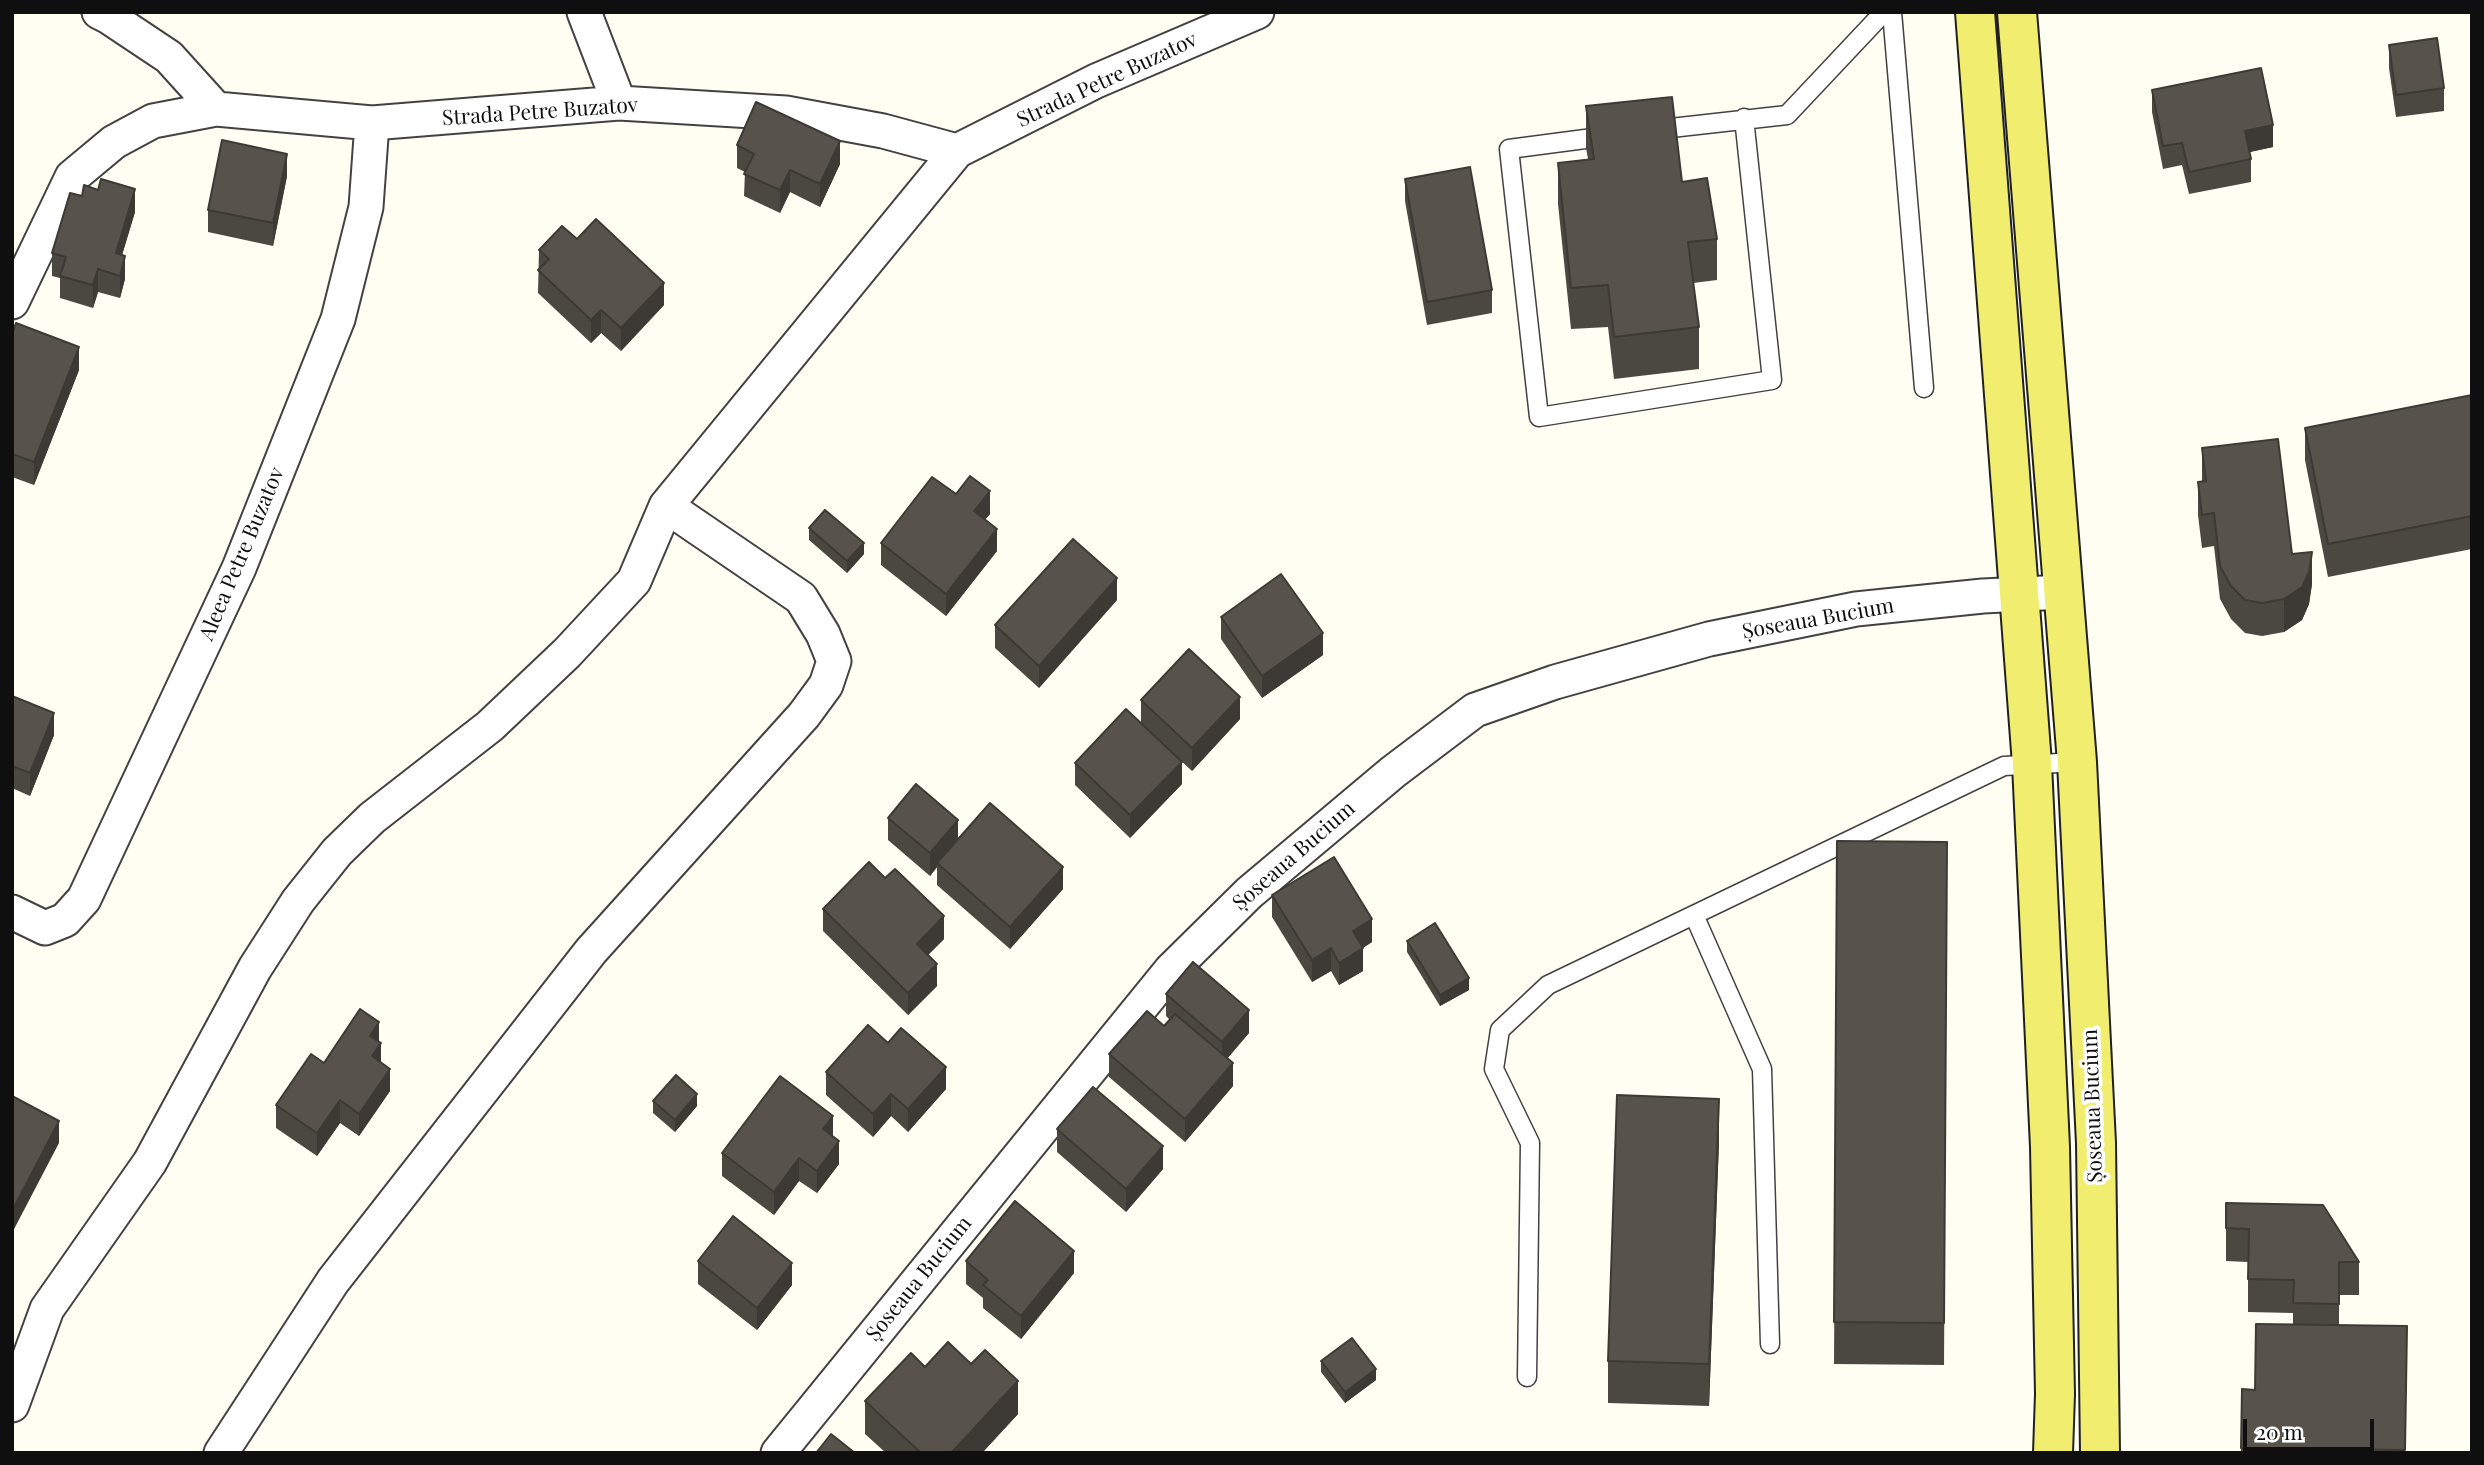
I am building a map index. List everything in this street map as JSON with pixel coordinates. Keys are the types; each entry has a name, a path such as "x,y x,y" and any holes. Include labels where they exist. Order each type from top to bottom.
{"main road":[{"path":"1975,12 2032,764 2050,1147 2055,1394 2053,1453"},
{"name":"Șoseaua Bucium","path":"2017,12 2077,762 2096,1143 2101,1453"}],"street":[{"path":"99,12 169,57 216,109"},
{"path":"584,12 619,103"},
{"name":"Strada Petre Buzatov","path":"12,302 72,177 114,142 153,121 216,109 372,123 619,103 786,113 883,131 957,151 1096,81 1257,12"},
{"name":"Aleea Petre Buzatov","path":"18,915 45,928 65,920 84,899 239,568 338,318 366,206 372,123"},
{"path":"12,1405 47,1309 150,1162 255,968 298,901 337,852 372,818 490,726 567,653 634,580 666,506 957,151"},
{"path":"221,1453 333,1281 591,951 804,715 826,685 834,661 823,634 801,598 666,506"},
{"name":"Șoseaua Bucium","path":"778,1453 1171,970 1249,893 1393,772 1475,710 1555,682 1709,639 1856,610 1983,596 2063,592"}],"lane":[{"path":"1744,118 1772,380 1539,417 1509,149 1744,118 1787,115 1884,12"},
{"path":"1892,12 1924,388"},
{"path":"1527,1377 1530,1143 1494,1069 1500,1030 1548,985 2004,766 2077,762"},
{"path":"1694,915 1762,1069 1770,1344"}],"building":[{"path":"2437,38 2444,88 2396,95 2389,45"},
{"path":"2261,68 2273,125 2245,131 2251,159 2189,172 2182,143 2163,146 2152,90"},
{"path":"1672,97 1682,182 1707,178 1717,239 1688,242 1699,327 1614,337 1608,285 1571,288 1558,163 1594,159 1586,106"},
{"path":"756,102 840,141 820,184 790,170 780,190 744,174 754,154 737,145"},
{"path":"222,140 287,154 273,223 208,210"},
{"path":"1470,167 1492,290 1427,302 1405,179"},
{"path":"101,179 135,189 116,253 125,256 120,276 98,269 93,285 60,276 66,257 52,253 70,193 82,196 84,185 98,190"},
{"path":"596,219 664,283 621,328 601,310 591,320 538,270 549,259 539,250 562,226 577,239"},
{"path":"16,323 79,347 34,462 12,454 12,334"},
{"path":"2472,395 2472,516 2328,544 2305,428"},
{"path":"2278,439 2292,554 2312,552 2309,572 2302,587 2284,599 2262,603 2245,600 2231,586 2220,566 2214,513 2202,515 2198,482 2206,481 2202,448"},
{"path":"970,476 990,491 974,511 997,529 946,594 881,543 932,477 956,494"},
{"path":"825,510 864,543 847,561 809,528"},
{"path":"1073,539 1117,578 1039,666 995,625"},
{"path":"1281,574 1323,633 1262,676 1221,617"},
{"path":"1189,649 1240,697 1192,748 1141,700"},
{"path":"12,696 54,713 30,773 12,766"},
{"path":"1126,709 1182,762 1130,815 1075,763"},
{"path":"916,784 958,820 930,853 888,818"},
{"path":"990,803 1063,867 1010,927 937,863"},
{"path":"1837,841 1947,842 1944,1323 1834,1322"},
{"path":"1334,857 1372,919 1353,931 1363,948 1339,963 1331,948 1312,960 1272,895"},
{"path":"869,862 885,878 895,869 944,916 917,944 937,964 908,993 823,909"},
{"path":"1435,923 1469,978 1440,995 1407,941"},
{"path":"1193,962 1249,1010 1222,1042 1166,994"},
{"path":"360,1009 379,1022 370,1036 381,1043 372,1056 390,1069 359,1114 340,1100 317,1133 276,1105 311,1054 324,1063"},
{"path":"1147,1011 1164,1026 1175,1014 1233,1063 1185,1119 1109,1054"},
{"path":"868,1025 888,1043 901,1028 946,1067 908,1109 891,1094 873,1114 826,1072"},
{"path":"676,1075 697,1094 675,1120 653,1101"},
{"path":"780,1076 833,1116 823,1129 839,1141 817,1171 799,1158 774,1192 722,1153"},
{"path":"1093,1087 1163,1146 1126,1189 1057,1129"},
{"path":"1617,1095 1719,1099 1709,1364 1608,1361"},
{"path":"12,1096 59,1121 12,1211"},
{"path":"1015,1201 1074,1251 1021,1316 983,1285 988,1280 966,1261"},
{"path":"2226,1203 2323,1205 2359,1262 2339,1262 2339,1304 2293,1303 2294,1280 2248,1279 2249,1229 2226,1228"},
{"path":"733,1216 792,1263 757,1308 698,1261"},
{"path":"2256,1324 2407,1326 2405,1450 2241,1448 2242,1389 2255,1390"},
{"path":"1352,1338 1376,1369 1345,1392 1321,1361"},
{"path":"948,1342 971,1364 985,1350 1018,1381 951,1453 921,1453 865,1401 911,1353 925,1367"},
{"path":"831,1434 855,1453 816,1453"}]}
